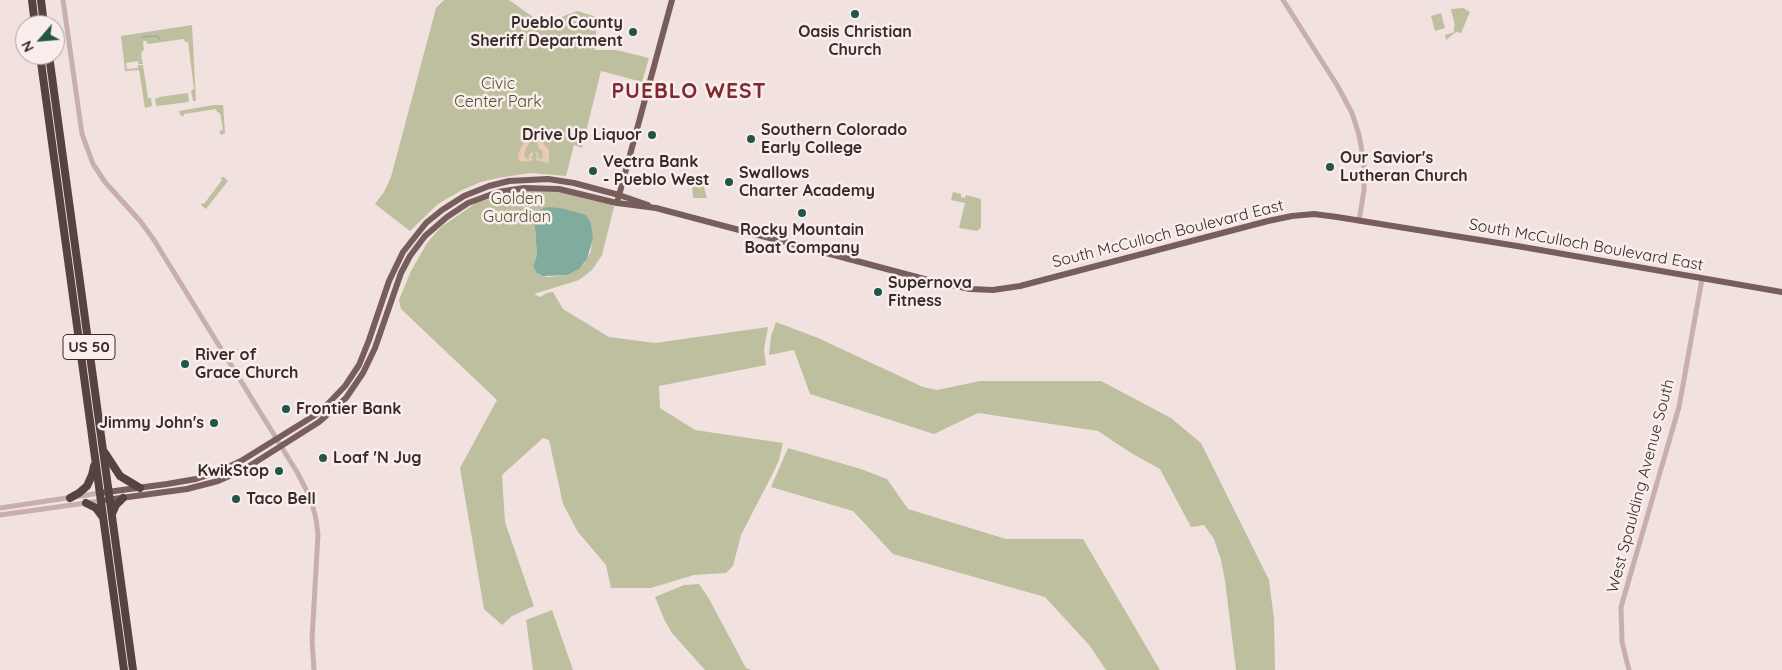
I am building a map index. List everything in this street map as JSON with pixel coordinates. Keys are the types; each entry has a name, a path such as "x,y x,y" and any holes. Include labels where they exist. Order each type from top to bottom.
{"highway":[{"path":"32,0 34,15"},
{"path":"41,0 43,15"},
{"name":"US 50","path":"41,65 124,670"},
{"name":"US 50","path":"50,65 133,670"},
{"path":"103,450 120,476 140,488"},
{"path":"70,498 85,489 90,482 94,456"},
{"path":"112,514 118,502 123,498"},
{"path":"86,503 96,508 102,516"}],"main road":[{"path":"617,202 672,0"},
{"name":"South McCulloch Boulevard East","path":"100,497 140,488 186,481 218,472 241,461 320,412 346,386 356,369 366,350 386,286 399,258 423,226 464,196 482,188 523,179 560,180 618,195 656,208 951,286 980,290 1007,289 1287,217 1320,215 1782,292"},
{"name":"South McCulloch Boulevard East","path":"109,496 123,498 210,484 235,474 325,418 352,391 366,368 373,353 394,289 407,262 426,236 452,213 468,203 504,190 559,188 617,202 656,208"}],"street":[{"path":"63,0 79,120 90,157 104,180 154,240 308,492 315,512 317,527 312,640 314,670"},
{"path":"1283,0 1337,85 1352,113 1359,135 1364,163 1364,190 1359,221"},
{"name":"West Spaulding Avenue South","path":"1629,670 1622,642 1621,607 1679,406 1702,279"},
{"path":"0,508 70,498 100,497"},
{"path":"0,515 86,503 100,497"}],"green space":[{"name":"Civic Center Park","path":"444,0 509,0 543,24 577,11 597,17 595,50 616,50 649,58 642,82 601,71 582,148 574,145 566,176 530,173 481,182 462,190 438,204 410,231 375,204 384,192 391,177 436,8"},
{"path":"1463,8 1470,12 1461,33 1456,32 1446,40 1445,35 1454,32 1455,26 1451,9"},
{"path":"1441,13 1445,28 1435,31 1431,16"},
{"path":"192,25 196,101 193,101 191,91 194,89 188,42 185,42 184,39 148,44 146,41 143,41 144,50 141,55 143,64 138,64 139,61 126,63 127,69 138,68 138,65 143,65 148,98 151,98 152,106 145,108 139,70 125,71 121,36"},
{"path":"188,93 188,102 156,105 155,98"},
{"path":"223,105 225,133 221,135 219,131 223,130 220,113 216,109 184,114 183,117 179,111"},
{"path":"224,177 228,181 206,209 201,203 204,204 222,180 220,178"},
{"path":"702,180 707,198 693,198 692,183"},
{"name":"Golden Guardian","path":"544,188 612,204 614,207 602,255 592,270 579,280 534,294 540,297 553,292 563,309 609,337 655,343 768,327 764,349 766,365 659,386 660,408 695,430 783,443 779,460 741,535 733,566 726,573 694,575 651,588 611,588 606,565 578,532 563,504 549,440 543,438 502,475 505,522 534,606 512,616 502,625 484,609 460,468 497,400 401,309 399,300 411,271 427,243 441,227 476,203 520,190","holes":["534,215 592,231 591,251 584,264 568,275 547,277 539,275 533,266 537,255"]},
{"path":"953,192 961,194 961,197 965,198 966,195 981,199 981,228 977,231 959,228 965,203 951,200"},
{"path":"776,322 818,338 923,387 937,390 980,381 1101,381 1171,418 1201,443 1269,580 1274,619 1275,670 1236,670 1225,581 1214,539 1204,525 1191,527 1160,469 1131,453 1098,431 978,413 934,434 810,394 794,350 769,355 771,336"},
{"path":"788,448 861,469 887,479 908,509 1006,539 1083,539 1160,670 1106,670 1090,646 1045,597 893,554 853,511 771,487"},
{"path":"699,584 708,597 746,668 751,670 705,670 672,633 655,597 684,585"},
{"path":"552,610 573,670 533,670 526,620"}],"sand":[{"path":"530,140 524,154 526,159 529,159 529,155 533,151 531,157 533,160 519,161 520,149 524,143"},
{"path":"537,140 543,143 549,150 549,163 536,160 535,152 538,153 539,159 542,159 543,155 538,147"}],"shaded area":[{"path":"547,207 583,214 587,216 591,224 593,238 587,259 580,268 568,275 542,276 537,273 533,266 537,255 534,215 537,211"}],"waterway":[{"path":"142,37 158,36 160,40"}],"place":[{"name":"Oasis Christian Church","path":"855,14"},
{"name":"Pueblo County Sheriff Department","path":"633,32"},
{"name":"Drive Up Liquor","path":"652,135"},
{"name":"Southern Colorado Early College","path":"751,139"},
{"name":"Our Savior's Lutheran Church","path":"1330,167"},
{"name":"Vectra Bank - Pueblo West","path":"593,171"},
{"name":"Swallows Charter Academy","path":"729,182"},
{"name":"Rocky Mountain Boat Company","path":"802,213"},
{"name":"Supernova Fitness","path":"878,292"},
{"name":"River of Grace Church","path":"185,364"},
{"name":"Frontier Bank","path":"286,409"},
{"name":"Jimmy John's","path":"214,423"},
{"name":"Loaf 'N Jug","path":"323,458"},
{"name":"KwikStop","path":"279,471"},
{"name":"Taco Bell","path":"236,499"}],"district":[{"name":"PUEBLO WEST","path":"689,92"}]}
